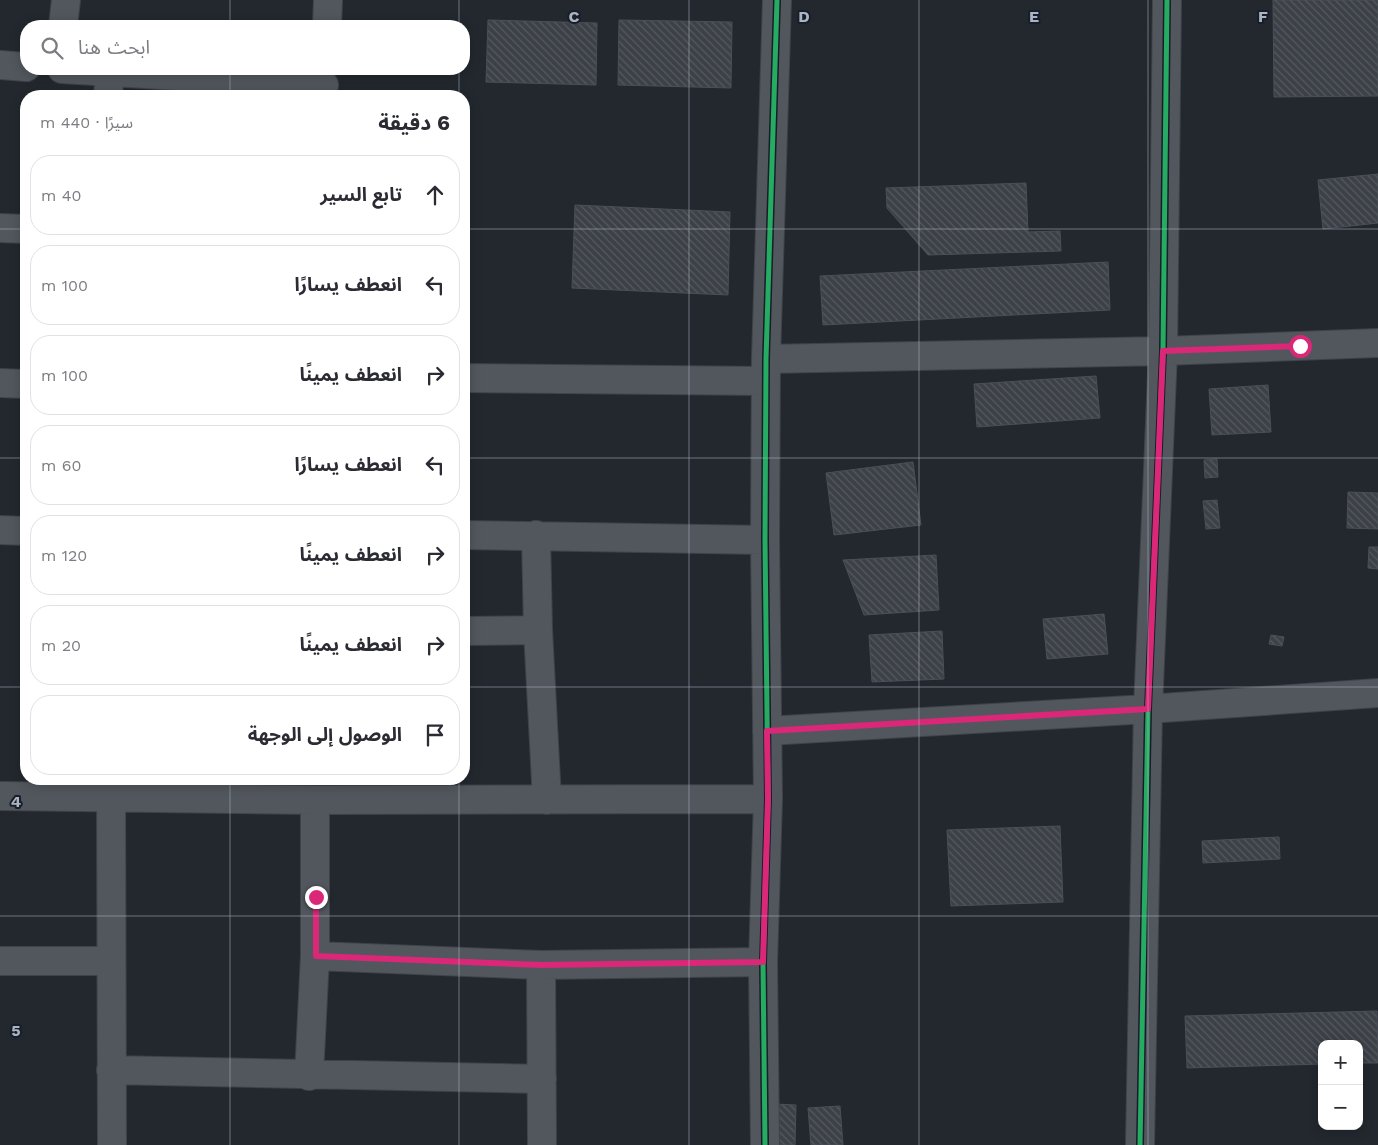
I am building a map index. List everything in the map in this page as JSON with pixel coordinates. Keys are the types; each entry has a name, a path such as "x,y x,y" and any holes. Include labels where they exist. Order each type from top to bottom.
{"street":[{"path":"64,20 66,0"},
{"path":"327,20 328,0"},
{"path":"765,1145 763,962 768,799 765,540 766,370 778,0"},
{"path":"1140,1145 1148,709 1163,351 1167,0"},
{"path":"0,65 20,67"},
{"path":"82,75 109,83 324,83"},
{"path":"0,228 20,229"},
{"path":"470,378 766,370 1378,343"},
{"path":"0,383 20,384"},
{"path":"0,530 20,531"},
{"path":"470,535 765,540"},
{"path":"536,535 538,630 547,800"},
{"path":"470,631 538,630"},
{"path":"767,731 1148,709 1378,693"},
{"path":"0,796 111,789 315,800 768,799"},
{"path":"111,789 112,1145"},
{"path":"309,1076 316,956 315,800"},
{"path":"316,956 542,965 763,962"},
{"path":"0,961 110,961"},
{"path":"542,965 542,1145"},
{"path":"111,1070 309,1076 542,1079"}],"building":[{"path":"1273,0 1378,0 1378,96 1274,97"},
{"path":"488,20 597,23 596,85 486,82"},
{"path":"619,20 732,22 731,88 618,85"},
{"path":"1378,174 1378,223 1323,229 1318,180"},
{"path":"1026,183 1028,232 1060,231 1061,251 928,255 887,208 886,188"},
{"path":"575,205 730,212 728,295 572,288"},
{"path":"1108,262 1110,310 823,325 820,276"},
{"path":"1096,376 1100,418 977,427 974,384"},
{"path":"1268,385 1271,432 1212,435 1209,389"},
{"path":"1217,459 1218,477 1205,478 1204,460"},
{"path":"913,462 921,525 834,535 826,473"},
{"path":"1348,492 1378,493 1378,529 1347,528"},
{"path":"1217,500 1220,528 1206,529 1203,501"},
{"path":"1369,547 1378,547 1378,569 1368,568"},
{"path":"936,555 939,610 864,615 843,560"},
{"path":"1104,614 1108,654 1047,659 1043,619"},
{"path":"942,631 944,679 872,682 869,635"},
{"path":"1271,635 1284,637 1282,646 1269,644"},
{"path":"1060,826 1063,902 951,906 947,830"},
{"path":"1279,837 1280,859 1203,863 1202,841"},
{"path":"1377,1011 1378,1063 1363,1063 1363,1040 1318,1040 1318,1064 1187,1068 1185,1016"},
{"path":"775,1104 796,1105 795,1145 774,1145"},
{"path":"840,1106 843,1145 811,1145 808,1108"}],"cycle path":[{"path":"765,1145 763,962 768,799 765,540 766,359 777,0"},
{"path":"1140,1145 1148,709 1163,351 1167,0"}],"route":[{"path":"316,897 316,956 542,965 763,962 768,799 767,731 1148,709 1163,351 1300,346"}]}
